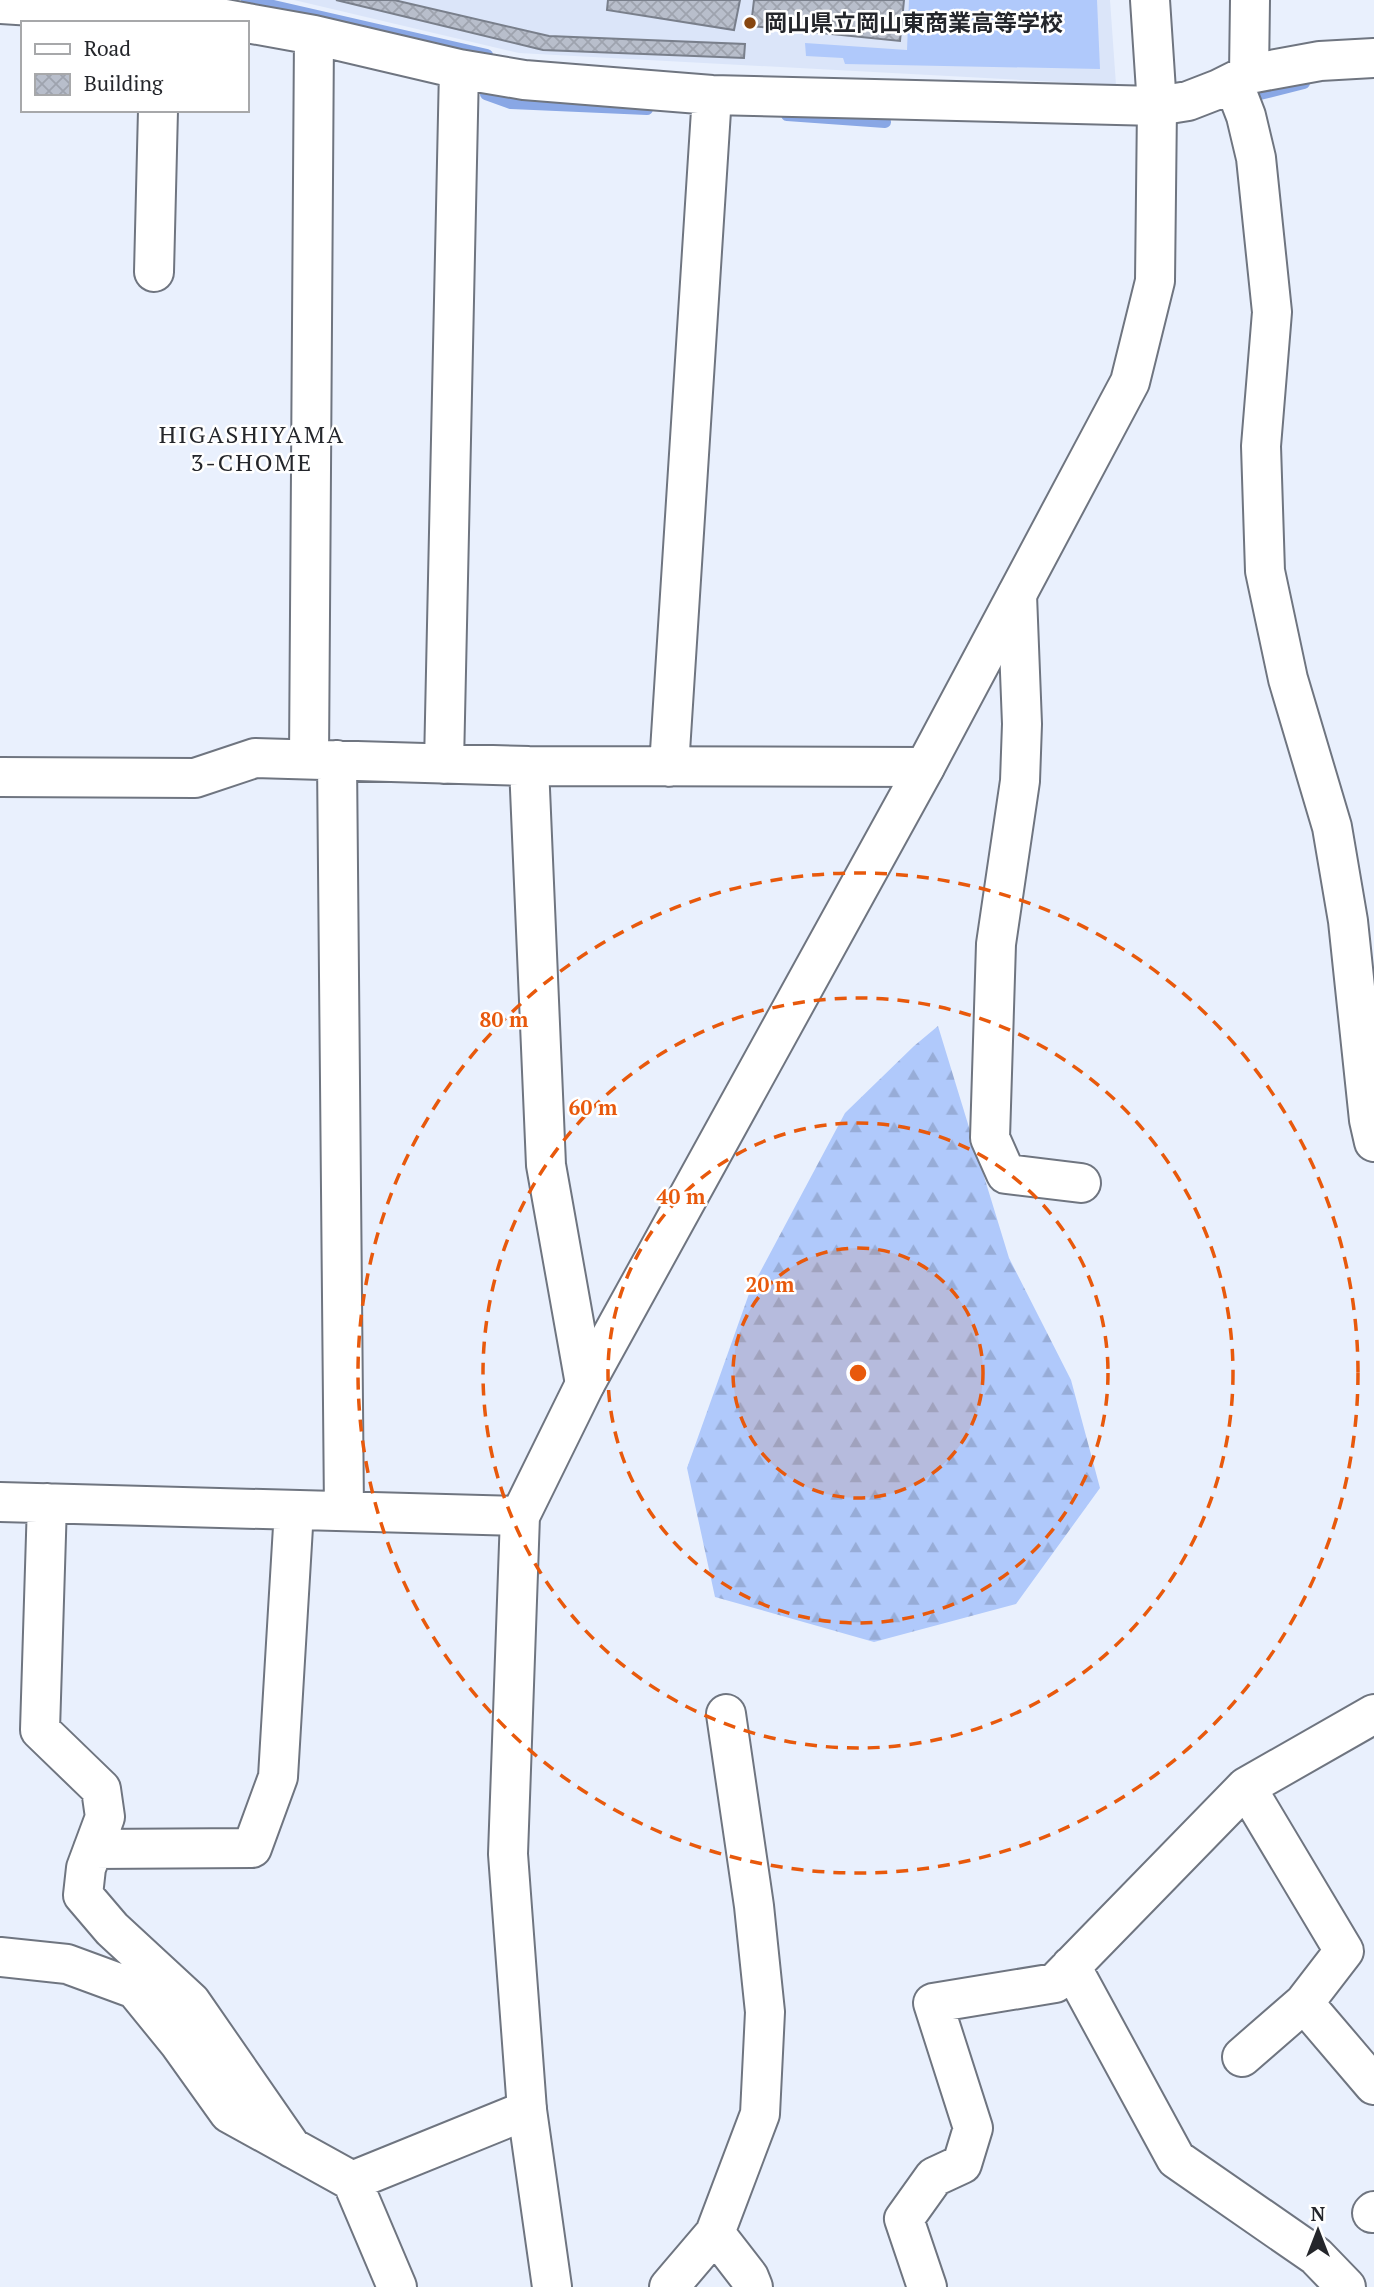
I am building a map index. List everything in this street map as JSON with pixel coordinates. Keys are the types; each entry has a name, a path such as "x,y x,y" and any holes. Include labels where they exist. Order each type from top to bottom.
{"street":[{"path":"552,2287 527,2110 509,1854 520,1516 585,1384 925,767 1130,382 1155,281 1157,106 1150,0"},
{"path":"1250,0 1241,78 1256,158 1272,312 1261,446 1265,570 1288,679 1332,827 1348,921 1369,1120 1374,1142"},
{"path":"0,4 160,18 236,21"},
{"path":"248,23 314,35 459,69 524,80 712,95 1157,106 1188,100 1241,78 1320,61 1374,58"},
{"path":"314,35 323,760 344,1511"},
{"path":"444,764 459,69"},
{"path":"669,767 712,95"},
{"path":"154,272 158,112"},
{"path":"1017,596 1022,724 1020,781 996,944 990,1138 1006,1174 1081,1183"},
{"path":"0,777 195,778 255,758 529,766 925,767"},
{"path":"529,766 546,1165 585,1384"},
{"path":"0,1502 520,1516"},
{"path":"47,1503 40,1730 101,1788 105,1817 86,1868 83,1895 112,1929 191,2002 292,2148"},
{"path":"93,1849 252,1848 278,1777 294,1510"},
{"path":"669,2287 715,2233 760,2114 765,2012 754,1906 726,1714"},
{"path":"927,2287 904,2219 934,2178 962,2164 973,2128 933,2003 1055,1983 1246,1787 1374,1714"},
{"path":"1242,2057 1304,2003 1344,1951 1246,1787"},
{"path":"0,1957 67,1964 135,1989 179,2043 229,2113 352,2181 397,2287"},
{"path":"1071,1966 1177,2160 1316,2256 1346,2287"},
{"path":"1304,2003 1374,2085"},
{"path":"352,2181 527,2110"},
{"path":"715,2233 753,2287"}],"shaded area":[{"name":"岡山県立岡山東商業高等学校","path":"294,0 1110,0 1116,85 519,53"}],"green space":[{"path":"909,0 1097,0 1100,69 845,64 843,58 806,56 805,43 907,50"},
{"path":"938,1026 1009,1258 1071,1380 1100,1488 1016,1604 874,1642 715,1597 687,1468 750,1291 845,1113"}],"building":[{"path":"336,0 394,0 549,36 745,44 744,58 543,50"},
{"path":"608,0 740,0 734,30 607,10"},
{"path":"754,0 904,0 900,41 751,26"}],"waterway":[{"path":"247,0 487,55"},
{"path":"1260,94 1304,83"},
{"path":"486,94 511,103 647,109"},
{"path":"787,115 885,122"}],"place":[{"name":"岡山県立岡山東商業高等学校","path":"750,23"}],"district":[{"name":"HIGASHIYAMA 3-CHOME","path":"252,449"}]}
